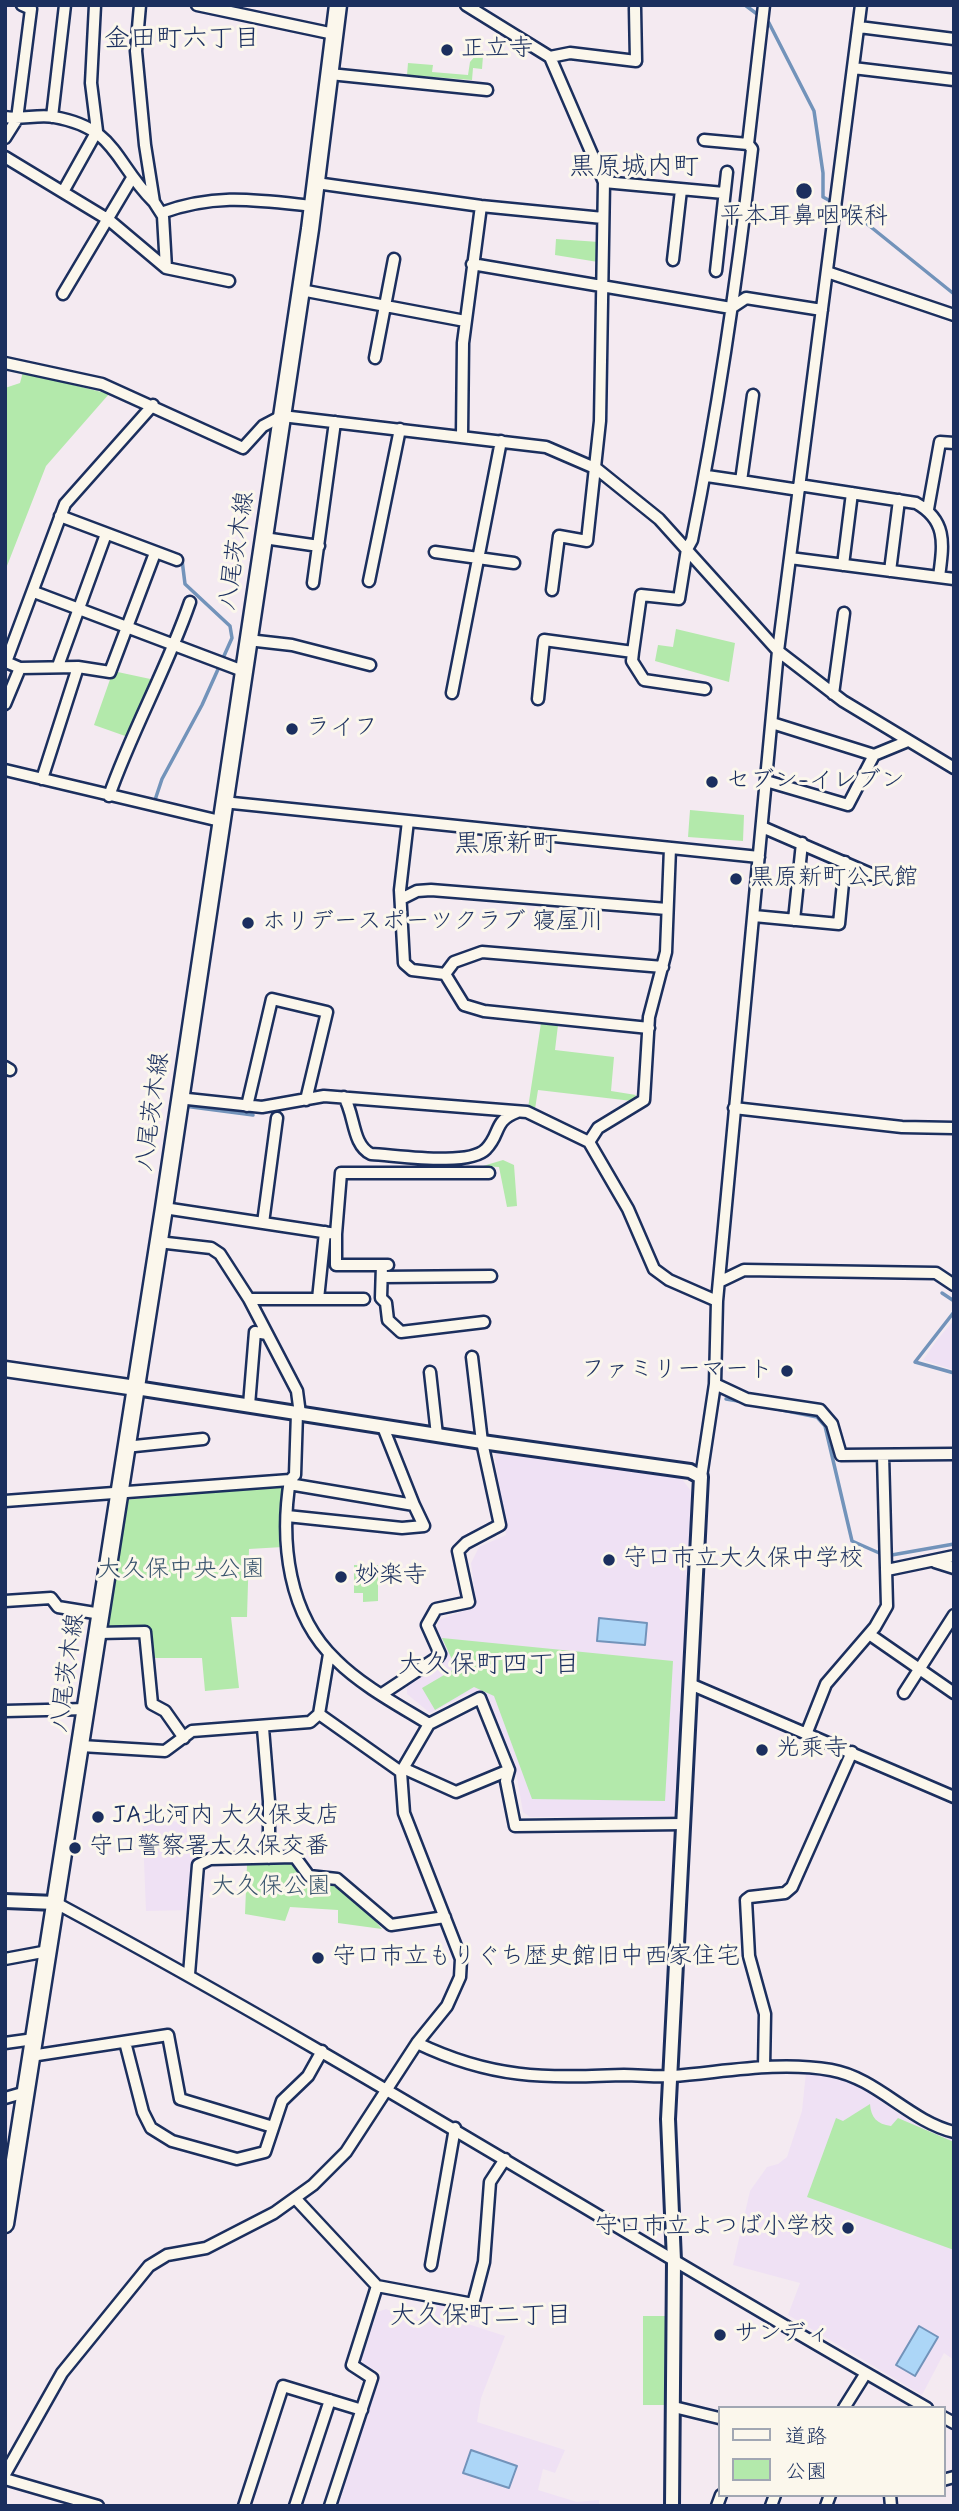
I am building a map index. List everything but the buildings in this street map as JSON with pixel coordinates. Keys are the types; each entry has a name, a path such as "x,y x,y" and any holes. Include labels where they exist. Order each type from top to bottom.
{"main road":[{"name":"八尾茨木線","path":"5,2224 164,1208 178,1098 301,290 338,5"},
{"path":"5,1368 136,1388"}],"street":[{"path":"5,138 17,119 31,9 22,5"},
{"path":"52,117 65,5"},
{"path":"64,190 97,131 91,83 95,5"},
{"path":"140,5 136,51 145,145 154,202"},
{"path":"197,5 334,34"},
{"path":"466,5 550,57 604,182 597,469 587,541 559,537 552,590"},
{"path":"672,2506 674,2261 668,2119 701,1477 715,1384 717,1301 778,651 862,5"},
{"path":"550,57 570,53 636,61 635,8"},
{"path":"748,145 764,13"},
{"path":"859,27 954,39"},
{"path":"853,68 954,80"},
{"path":"330,74 487,90"},
{"path":"5,117 52,117 97,131 113,145 132,178 161,213 166,268"},
{"path":"704,140 748,145 752,149 740,269 731,308 707,476 692,540 687,549 679,599 641,595 632,661 644,680 705,689"},
{"path":"5,157 64,190 109,220 166,268 229,281"},
{"path":"716,271 727,172"},
{"path":"63,294 132,178"},
{"path":"604,182 724,193"},
{"path":"316,183 481,206 603,218"},
{"path":"673,260 681,190"},
{"path":"161,213 193,202 219,199 313,206"},
{"path":"462,435 465,321 481,206"},
{"path":"375,358 394,259"},
{"path":"472,264 731,308 746,299 822,310"},
{"path":"827,272 954,315"},
{"path":"301,290 465,321"},
{"path":"5,363 102,384 243,448 262,426 282,416 462,435 546,447 597,469 659,519 778,651 833,694 954,768"},
{"path":"741,481 752,395"},
{"path":"153,405 97,464 65,504 6,662 20,668 58,666 110,672 155,553"},
{"path":"313,583 335,422"},
{"path":"369,581 400,429"},
{"path":"452,693 501,441"},
{"path":"928,509 940,443 954,443"},
{"path":"707,476 916,503 928,509 944,534 939,577"},
{"path":"843,565 852,493"},
{"path":"890,570 899,500"},
{"path":"60,516 177,559"},
{"path":"58,666 106,534"},
{"path":"264,538 319,545"},
{"path":"435,552 514,564"},
{"path":"790,558 954,579"},
{"path":"34,592 243,671"},
{"path":"109,796 127,744 175,646 190,602"},
{"path":"833,694 844,613"},
{"path":"248,640 292,645 370,665"},
{"path":"538,699 544,640 633,652"},
{"path":"42,779 78,667"},
{"path":"5,704 20,668"},
{"path":"772,723 874,755 908,741"},
{"path":"766,781 848,805 874,755"},
{"path":"5,770 220,821"},
{"path":"223,802 759,857"},
{"path":"408,821 401,900 404,964 412,970 445,974"},
{"path":"762,827 880,878"},
{"path":"794,920 802,843"},
{"path":"589,1142 598,1128 644,1100 649,1028 666,952 670,848"},
{"path":"754,916 839,925 845,862"},
{"path":"401,900 418,891 439,891 667,909"},
{"path":"445,974 454,962 482,952 663,967"},
{"path":"445,974 464,1005 484,1011 649,1028"},
{"path":"247,1106 272,999 327,1012 306,1100"},
{"path":"178,1098 247,1106 324,1096 527,1112 589,1142 628,1209 654,1269 668,1280 717,1301"},
{"path":"344,1097 352,1111 357,1140 365,1151 374,1154 471,1157 486,1149 501,1120 518,1111"},
{"path":"734,1108 902,1127 954,1128"},
{"path":"263,1223 277,1118"},
{"path":"373,1172 374,1154"},
{"path":"484,1322 401,1332 388,1320 386,1303 381,1298 385,1265 336,1265 337,1234 341,1173 489,1173"},
{"path":"164,1208 337,1234"},
{"path":"318,1299 325,1232"},
{"path":"158,1242 211,1248 220,1254 249,1299 297,1391 295,1475 289,1482 286,1545 292,1581 307,1621 329,1654 382,1694 429,1724"},
{"path":"719,1282 744,1270 926,1273 941,1275 954,1285"},
{"path":"382,1277 491,1276"},
{"path":"249,1299 364,1299"},
{"path":"249,1405 255,1332 267,1334"},
{"path":"382,1694 438,1657 440,1654 427,1625 436,1609 469,1602 458,1551 500,1525 482,1442 472,1357"},
{"path":"430,1371 437,1435"},
{"path":"715,1384 747,1399 820,1410 832,1424 841,1455 954,1454"},
{"path":"136,1388 482,1442 690,1471 701,1477"},
{"path":"287,1516 402,1528 424,1525 383,1427"},
{"path":"125,1447 203,1439"},
{"path":"807,1732 826,1684 869,1634 887,1606 883,1455"},
{"path":"5,1502 289,1482 414,1505"},
{"path":"886,1560 931,1561 954,1556"},
{"path":"931,1561 954,1568"},
{"path":"5,1601 51,1598 58,1607 101,1614"},
{"path":"904,1693 954,1615"},
{"path":"98,1633 145,1632 152,1704 165,1711 184,1738"},
{"path":"869,1634 954,1693"},
{"path":"81,1746 165,1751 192,1731 263,1728 310,1722 319,1714 329,1654"},
{"path":"690,1684 954,1797"},
{"path":"98,2506 5,2476 62,2373 149,2266 167,2255 206,2248 274,2213 295,2198 346,2152 417,2043 447,2006 460,1977 461,1959 404,1814 403,1771 429,1724 480,1698 509,1770 506,1781 515,1826 684,1824"},
{"path":"5,1711 86,1709"},
{"path":"319,1714 403,1771 456,1792 509,1770"},
{"path":"263,1728 269,1801 269,1858"},
{"path":"764,2067 765,2014 749,1956 746,1900 750,1896 785,1893 792,1887 852,1752"},
{"path":"189,1974 198,1865 210,1859 295,1857 309,1876 337,1879 391,1925 444,1917"},
{"path":"5,1901 56,1903 189,1974 455,2128 674,2261 924,2406"},
{"path":"5,1959 48,1951"},
{"path":"5,2043 33,2048 125,2042 168,2035 180,2099 274,2127"},
{"path":"125,2042 143,2112 151,2128 172,2140 237,2159 265,2152 282,2101 308,2076 322,2051"},
{"path":"417,2043 475,2067 512,2075 670,2076 764,2067 835,2070 866,2084 908,2113 954,2132"},
{"path":"5,2098 26,2092"},
{"path":"431,2265 455,2128"},
{"path":"295,2198 377,2286 473,2304 484,2262 490,2182 505,2159"},
{"path":"330,2506 372,2378 352,2365 377,2286"},
{"path":"845,2406 866,2373"},
{"path":"244,2506 283,2386 362,2410"},
{"path":"295,2506 330,2400"},
{"path":"674,2407 718,2418"}],"shaded area":[{"path":"954,1320 954,1370 923,1360 937,1340"},
{"name":"守口市立大久保中学校","path":"494,1452 681,1478 695,1496 678,1813 675,1816 530,1817 523,1812 514,1761 487,1698 469,1693 430,1713 407,1694 407,1683 443,1662 435,1632 439,1620 472,1608 476,1603 471,1563 479,1547 506,1535"},
{"path":"142,1811 186,1825 190,1850 196,1856 190,1910 146,1911"},
{"name":"守口市立よつば小学校","path":"806,2072 849,2080 907,2119 954,2139 954,2360 944,2353 922,2395 788,2315 800,2283 733,2265 750,2191 767,2167 778,2164 787,2157 802,2111"},
{"path":"433,2302 470,2313 468,2324 505,2336 481,2398 477,2422 565,2450 555,2473 543,2469 538,2490 577,2502 599,2500 599,2506 338,2506 381,2372 365,2366 361,2360 377,2312 386,2309 412,2320"}],"green space":[{"path":"476,55 483,56 482,69 473,68 472,80 407,75 408,63 433,65 432,72 468,75 470,62"},
{"path":"556,239 599,242 598,262 555,255"},
{"path":"23,372 109,394 46,466 5,571 5,388 20,383"},
{"path":"676,629 735,643 729,682 655,661 658,645 673,647"},
{"path":"113,671 155,680 128,737 94,725"},
{"path":"690,810 744,815 743,841 688,837"},
{"path":"541,1023 558,1025 555,1050 614,1057 611,1091 636,1095 632,1101 538,1090 535,1109 528,1108"},
{"path":"503,1160 514,1165 517,1206 507,1207 499,1167 483,1166"},
{"name":"大久保中央公園","path":"283,1485 283,1547 249,1549 247,1617 231,1617 239,1688 205,1691 202,1658 152,1658 149,1629 107,1628 124,1500"},
{"path":"354,1565 378,1565 378,1601 363,1602 363,1593 354,1593"},
{"path":"442,1638 673,1661 665,1801 532,1799 494,1696 474,1687 435,1710 422,1688 456,1668"},
{"name":"大久保公園","path":"287,1862 296,1864 308,1881 334,1883 382,1929 338,1923 338,1910 290,1907 285,1921 245,1914 247,1865"},
{"path":"870,2104 873,2117 882,2124 891,2126 898,2118 954,2142 954,2250 807,2197 836,2118 843,2121"},
{"path":"643,2316 665,2316 665,2405 643,2405"}],"water":[{"path":"599,1618 647,1623 645,1645 597,1641"},
{"path":"919,2326 938,2337 915,2376 896,2365"},
{"path":"471,2450 517,2466 509,2488 463,2473"}],"waterway":[{"path":"745,5 769,23 814,111 823,173 823,197 856,215 954,294"},
{"path":"154,803 162,779 202,705 232,638 230,626 185,584 182,560"},
{"path":"184,1106 253,1115"},
{"path":"942,1293 954,1301"},
{"path":"954,1312 915,1362 954,1373"},
{"path":"726,1399 744,1402"},
{"path":"762,1406 817,1417 825,1426 852,1541 886,1556 954,1544"}],"place":[{"name":"正立寺","path":"447,50"},
{"name":"平本耳鼻咽喉科","path":"804,191"},
{"name":"ライフ","path":"292,729"},
{"name":"セブン-イレブン","path":"712,782"},
{"name":"黒原新町公民館","path":"736,879"},
{"name":"ホリデースポーツクラブ 寝屋川","path":"248,923"},
{"name":"ファミリーマート","path":"787,1371"},
{"name":"守口市立大久保中学校","path":"609,1560"},
{"name":"妙楽寺","path":"341,1577"},
{"name":"光乘寺","path":"762,1750"},
{"name":"JA北河内 大久保支店","path":"98,1817"},
{"name":"守口警察署大久保交番","path":"75,1848"},
{"name":"守口市立もりぐち歴史館旧中西家住宅","path":"318,1958"},
{"name":"守口市立よつば小学校","path":"848,2228"},
{"name":"サンディ","path":"720,2335"}],"district":[{"name":"金田町六丁目","path":"182,41"},
{"name":"黒原城内町","path":"634,169"},
{"name":"黒原新町","path":"506,846"},
{"name":"大久保町四丁目","path":"489,1667"},
{"name":"大久保町二丁目","path":"481,2318"}]}
